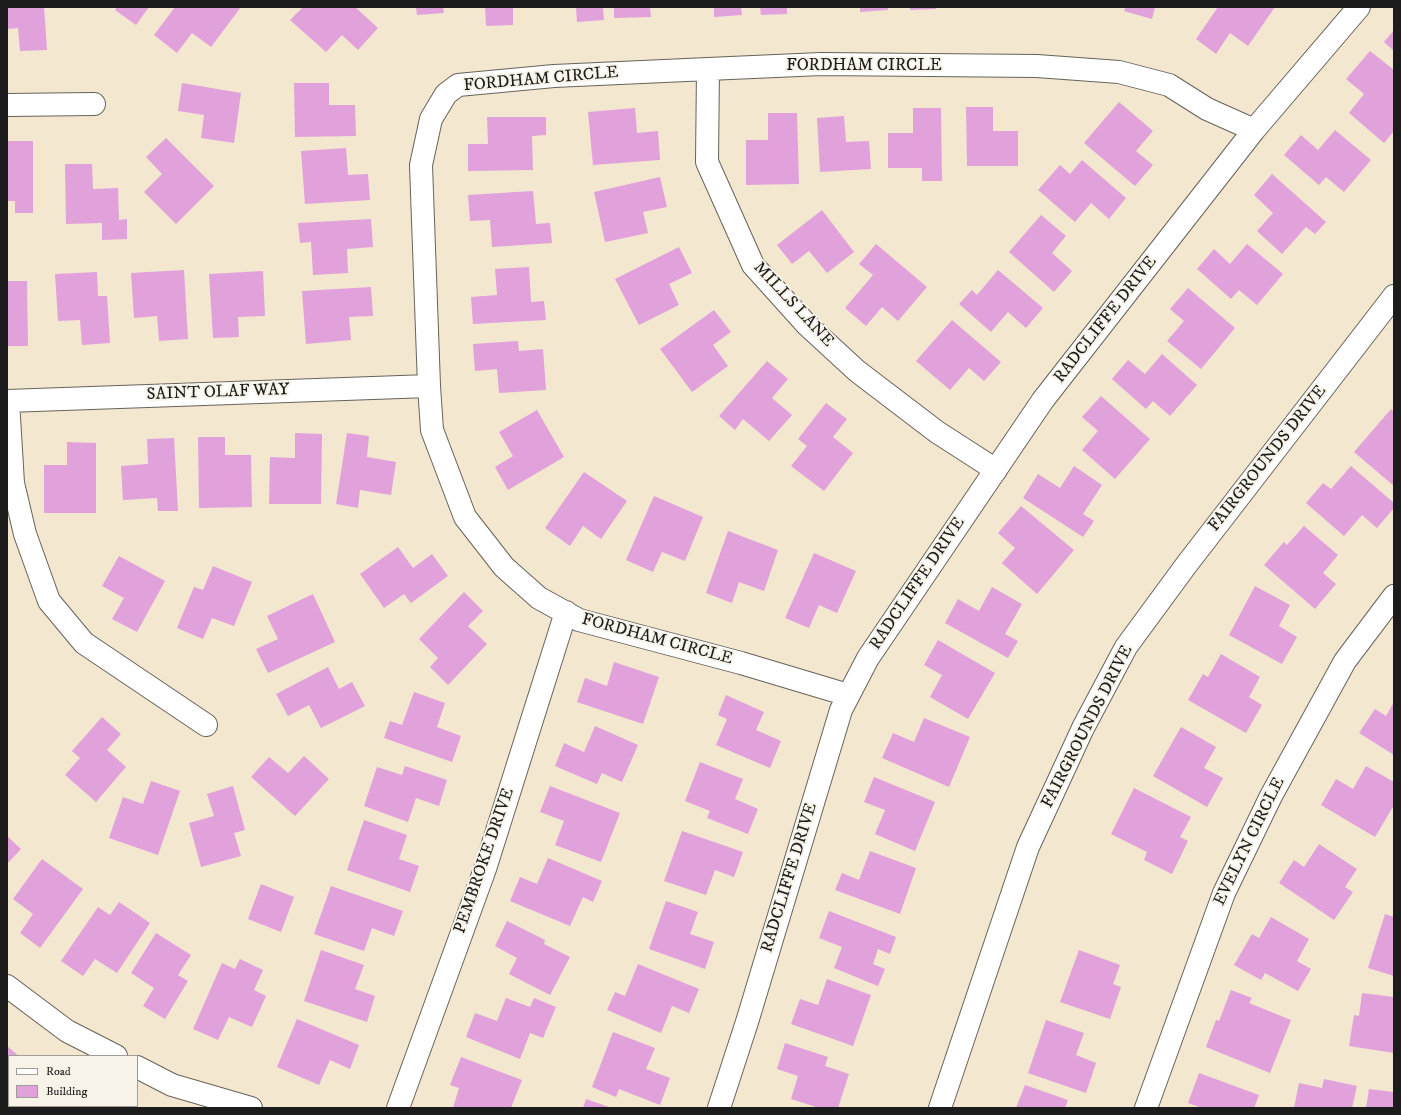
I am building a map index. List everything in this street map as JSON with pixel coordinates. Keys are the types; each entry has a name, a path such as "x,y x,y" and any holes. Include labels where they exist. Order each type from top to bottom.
{"street":[{"name":"RADCLIFFE DRIVE","path":"719,1108 747,1022 841,710 868,658 1043,400 1254,130 1359,7"},
{"name":"FORDHAM CIRCLE","path":"848,695 741,663 579,620 538,598 504,567 465,517 432,430 429,386 422,165 431,118 446,94 458,85 554,76 821,64 1037,66 1119,72 1169,85 1207,109 1254,130"},
{"name":"MILLS LANE","path":"708,69 707,162 753,266 807,325 857,372 937,432 996,470"},
{"path":"7,105 94,104"},
{"name":"FAIRGROUNDS DRIVE","path":"940,1108 1028,847 1083,728 1126,647 1187,564 1394,296"},
{"name":"SAINT OLAF WAY","path":"8,401 429,386"},
{"path":"8,401 13,483 25,534 49,601 84,643 206,725"},
{"name":"EVELYN CIRCLE","path":"1146,1108 1227,886 1271,796 1344,661 1394,596"},
{"name":"PEMBROKE DRIVE","path":"398,1108 484,869 566,612"},
{"path":"7,986 67,1031 114,1055"},
{"path":"138,1068 172,1085 251,1108"}],"building":[{"path":"7,7 44,7 47,50 20,51 18,28 7,29"},
{"path":"117,7 149,7 136,25 115,10"},
{"path":"175,7 241,7 211,47 192,33 177,53 154,35"},
{"path":"303,7 355,7 378,28 358,50 342,35 326,52 290,20"},
{"path":"416,7 443,7 444,13 417,15"},
{"path":"485,7 513,7 513,25 486,26"},
{"path":"576,7 603,7 604,20 577,22"},
{"path":"614,7 650,7 651,17 614,18"},
{"path":"714,7 741,7 742,15 714,17"},
{"path":"760,7 787,7 787,14 761,15"},
{"path":"860,7 888,7 888,10 860,12"},
{"path":"910,7 936,7 936,9 910,10"},
{"path":"1126,7 1155,7 1152,19 1124,11"},
{"path":"1218,7 1275,7 1248,46 1230,33 1216,54 1196,39"},
{"path":"1394,30 1394,51 1384,42"},
{"path":"1370,51 1394,70 1394,131 1384,143 1349,113 1364,94 1346,79"},
{"path":"182,83 241,93 234,143 201,138 204,115 178,111"},
{"path":"294,83 329,83 329,105 355,105 356,136 295,137"},
{"path":"1119,102 1153,131 1136,151 1153,165 1135,186 1084,143"},
{"path":"966,107 993,107 993,131 1018,131 1018,166 967,166"},
{"path":"635,108 637,133 658,131 660,160 593,165 588,112"},
{"path":"913,108 941,108 942,181 922,181 922,168 888,168 888,133 913,133"},
{"path":"768,113 797,113 799,184 746,185 746,140 768,140"},
{"path":"844,116 846,142 869,141 871,169 820,172 817,118"},
{"path":"487,117 546,117 546,135 532,136 533,170 468,171 468,144 488,144"},
{"path":"1335,130 1371,160 1344,192 1326,177 1319,185 1284,155 1301,135 1318,150"},
{"path":"166,138 214,186 176,224 144,192 162,174 146,157"},
{"path":"7,141 33,141 33,213 15,213 15,201 7,201"},
{"path":"346,148 348,175 368,174 370,200 305,204 301,151"},
{"path":"1082,160 1126,198 1109,219 1091,203 1075,222 1038,190 1060,165 1070,174"},
{"path":"65,164 92,164 93,189 118,188 119,220 127,219 127,239 102,240 102,223 66,224"},
{"path":"1272,174 1326,222 1315,234 1306,227 1282,254 1257,231 1273,213 1254,195"},
{"path":"660,177 667,207 643,212 648,233 605,242 594,192"},
{"path":"533,191 536,224 550,223 552,243 492,247 490,220 470,221 468,195"},
{"path":"822,210 854,252 827,273 809,251 792,264 777,245"},
{"path":"1041,215 1066,236 1052,253 1072,271 1054,292 1009,252"},
{"path":"371,219 373,247 347,249 348,273 313,275 311,242 300,243 298,223"},
{"path":"876,244 927,287 898,321 882,307 866,326 845,308 873,275 859,264"},
{"path":"1247,244 1283,274 1257,305 1239,290 1231,299 1197,269 1214,249 1230,264"},
{"path":"679,247 692,273 669,284 679,305 639,325 615,279"},
{"path":"529,267 531,302 544,301 546,320 473,324 471,297 497,295 495,269"},
{"path":"184,270 188,339 159,341 157,316 134,318 131,273"},
{"path":"998,270 1043,308 1026,328 1008,312 991,332 959,304 972,290 977,295"},
{"path":"263,271 265,316 238,317 239,337 213,338 209,274"},
{"path":"97,272 98,296 107,296 110,343 82,345 80,320 58,321 55,274"},
{"path":"7,281 27,281 28,346 7,346"},
{"path":"371,287 373,316 349,317 351,340 306,344 302,291"},
{"path":"1188,288 1235,328 1201,369 1167,341 1184,321 1170,309"},
{"path":"714,310 731,332 713,345 728,366 692,392 660,349"},
{"path":"952,320 1001,362 984,381 969,368 950,390 916,361"},
{"path":"518,341 519,351 543,349 546,390 499,393 497,369 475,371 473,344"},
{"path":"1162,354 1197,385 1170,416 1153,401 1146,409 1112,379 1128,360 1145,374"},
{"path":"767,361 788,379 772,398 792,415 769,441 743,419 735,430 719,416"},
{"path":"1101,396 1150,439 1115,479 1082,450 1098,431 1082,417"},
{"path":"826,403 847,419 833,437 853,453 824,491 791,466 807,446 798,439"},
{"path":"1391,409 1394,412 1394,486 1354,452"},
{"path":"537,410 564,457 508,490 495,467 513,456 499,432"},
{"path":"295,433 322,434 321,504 269,504 270,457 295,458"},
{"path":"347,433 369,436 367,457 396,462 391,495 360,490 358,508 336,504"},
{"path":"198,437 225,437 225,455 251,455 252,507 199,508"},
{"path":"174,438 178,511 158,511 157,498 123,500 121,466 148,464 147,439"},
{"path":"67,442 96,443 96,513 44,513 44,465 67,465"},
{"path":"1074,466 1102,485 1083,514 1094,521 1083,537 1023,498 1038,474 1060,488"},
{"path":"1351,466 1394,503 1394,508 1377,528 1362,515 1344,536 1306,503 1323,483 1331,489"},
{"path":"584,472 627,501 601,539 583,526 570,546 545,528"},
{"path":"654,496 703,517 685,561 662,552 653,572 626,560"},
{"path":"1021,506 1074,550 1037,594 1002,563 1015,548 998,533"},
{"path":"1304,526 1338,555 1323,573 1336,584 1315,609 1264,565 1284,542 1287,545"},
{"path":"728,531 778,550 764,591 739,582 732,603 706,593"},
{"path":"398,547 413,568 432,554 448,576 411,603 404,594 384,608 360,574"},
{"path":"814,553 856,571 837,613 819,605 809,628 785,618"},
{"path":"119,556 165,581 137,632 112,619 124,598 102,586"},
{"path":"213,566 252,582 234,626 212,618 203,639 177,628 194,587 203,590"},
{"path":"1255,586 1290,605 1279,626 1297,637 1282,664 1229,635"},
{"path":"992,587 1022,604 1005,634 1018,641 1008,658 945,623 958,599 979,611"},
{"path":"464,592 483,611 468,626 487,644 448,685 430,667 438,658 419,639"},
{"path":"313,594 335,642 268,673 256,649 278,639 267,616"},
{"path":"938,640 995,673 968,719 930,697 942,675 924,665"},
{"path":"1221,654 1260,677 1249,697 1262,705 1246,733 1188,700 1203,674 1208,677"},
{"path":"614,662 659,677 643,724 577,702 585,678 607,686"},
{"path":"328,667 339,689 352,682 365,706 321,728 309,705 288,716 276,694"},
{"path":"414,692 445,703 437,727 461,736 452,762 384,738 390,721 402,725"},
{"path":"726,695 764,712 756,730 781,741 770,768 716,745 727,719 718,715"},
{"path":"1394,702 1394,755 1359,733 1375,709 1386,716"},
{"path":"102,717 121,734 107,750 126,767 96,802 65,775 80,758 72,751"},
{"path":"924,718 970,737 949,787 882,758 893,733 914,742"},
{"path":"595,726 638,745 622,782 602,773 597,784 555,766 564,743 584,752"},
{"path":"1181,727 1216,747 1204,768 1223,778 1207,807 1153,776"},
{"path":"304,756 329,779 295,816 251,777 269,757 288,773"},
{"path":"700,762 743,779 735,799 758,809 748,834 707,818 710,811 685,801"},
{"path":"405,766 447,780 439,806 416,798 408,822 364,806 377,767 402,775"},
{"path":"1366,766 1394,782 1394,805 1375,837 1321,805 1336,779 1353,789"},
{"path":"874,777 935,802 915,851 875,834 885,810 864,802"},
{"path":"151,781 180,791 158,855 109,838 123,797 143,804"},
{"path":"233,786 245,830 234,833 241,856 201,867 189,823 214,816 207,794"},
{"path":"550,786 620,813 601,862 555,845 564,821 540,812"},
{"path":"1134,788 1191,817 1180,837 1188,841 1172,874 1144,860 1147,852 1111,834"},
{"path":"364,820 407,835 399,859 419,866 410,892 347,870"},
{"path":"682,831 743,852 734,877 715,870 706,895 664,881"},
{"path":"7,836 21,849 7,864"},
{"path":"1319,844 1357,869 1345,887 1353,892 1334,920 1279,883 1294,860 1304,867"},
{"path":"870,851 916,868 900,914 835,890 842,873 859,880"},
{"path":"548,858 602,881 593,902 583,897 570,926 510,901 520,877 537,884"},
{"path":"42,859 83,889 40,948 20,933 33,914 13,899"},
{"path":"261,884 294,897 281,932 248,919"},
{"path":"331,886 403,911 394,936 372,928 364,951 314,934"},
{"path":"666,901 698,912 690,934 714,942 705,969 649,949"},
{"path":"119,902 150,923 117,973 95,959 83,976 61,961 98,907 110,915"},
{"path":"829,911 896,937 890,954 878,949 873,964 885,969 878,986 834,968 842,947 819,938"},
{"path":"1385,914 1394,917 1394,976 1368,968"},
{"path":"1271,917 1309,939 1297,961 1311,969 1298,991 1265,973 1261,980 1234,965 1252,934 1259,938"},
{"path":"507,921 545,940 544,944 570,957 550,995 509,974 517,958 495,946"},
{"path":"156,933 191,955 178,975 188,981 165,1019 143,1006 154,988 131,973"},
{"path":"321,950 364,965 355,989 375,996 367,1022 304,1001"},
{"path":"1079,950 1120,965 1113,984 1121,987 1110,1019 1060,1002"},
{"path":"240,959 263,970 254,990 266,996 252,1027 229,1017 218,1040 193,1029 222,963 235,969"},
{"path":"638,964 699,989 689,1013 672,1006 661,1033 607,1010 615,992 625,996"},
{"path":"827,979 871,995 853,1046 791,1024 800,999 818,1005"},
{"path":"1231,990 1252,998 1249,1003 1291,1020 1270,1073 1206,1047 1216,1020 1219,1021"},
{"path":"1362,993 1394,997 1394,1053 1349,1046 1354,1015 1359,1016"},
{"path":"506,998 530,1007 534,998 556,1007 543,1038 530,1033 520,1059 466,1037 475,1013 497,1021"},
{"path":"297,1019 359,1045 350,1069 330,1060 319,1085 277,1067"},
{"path":"1046,1020 1084,1033 1076,1055 1096,1063 1086,1093 1028,1073"},
{"path":"613,1032 655,1048 646,1069 670,1078 660,1105 619,1089 616,1097 592,1087"},
{"path":"785,1043 828,1057 825,1066 849,1074 838,1108 819,1108 791,1099 798,1076 777,1069"},
{"path":"7,1046 18,1055 8,1055 7,1076"},
{"path":"461,1057 522,1080 511,1108 453,1108 459,1088 450,1085"},
{"path":"1199,1073 1259,1095 1254,1108 1202,1108 1188,1103"},
{"path":"1324,1079 1357,1086 1352,1108 1294,1108 1299,1083 1322,1088"},
{"path":"1025,1085 1068,1100 1065,1108 1016,1108"},
{"path":"1369,1089 1394,1092 1394,1108 1366,1108"},
{"path":"586,1099 612,1108 583,1108"},
{"path":"60,1107 61,1108 18,1108"}]}
